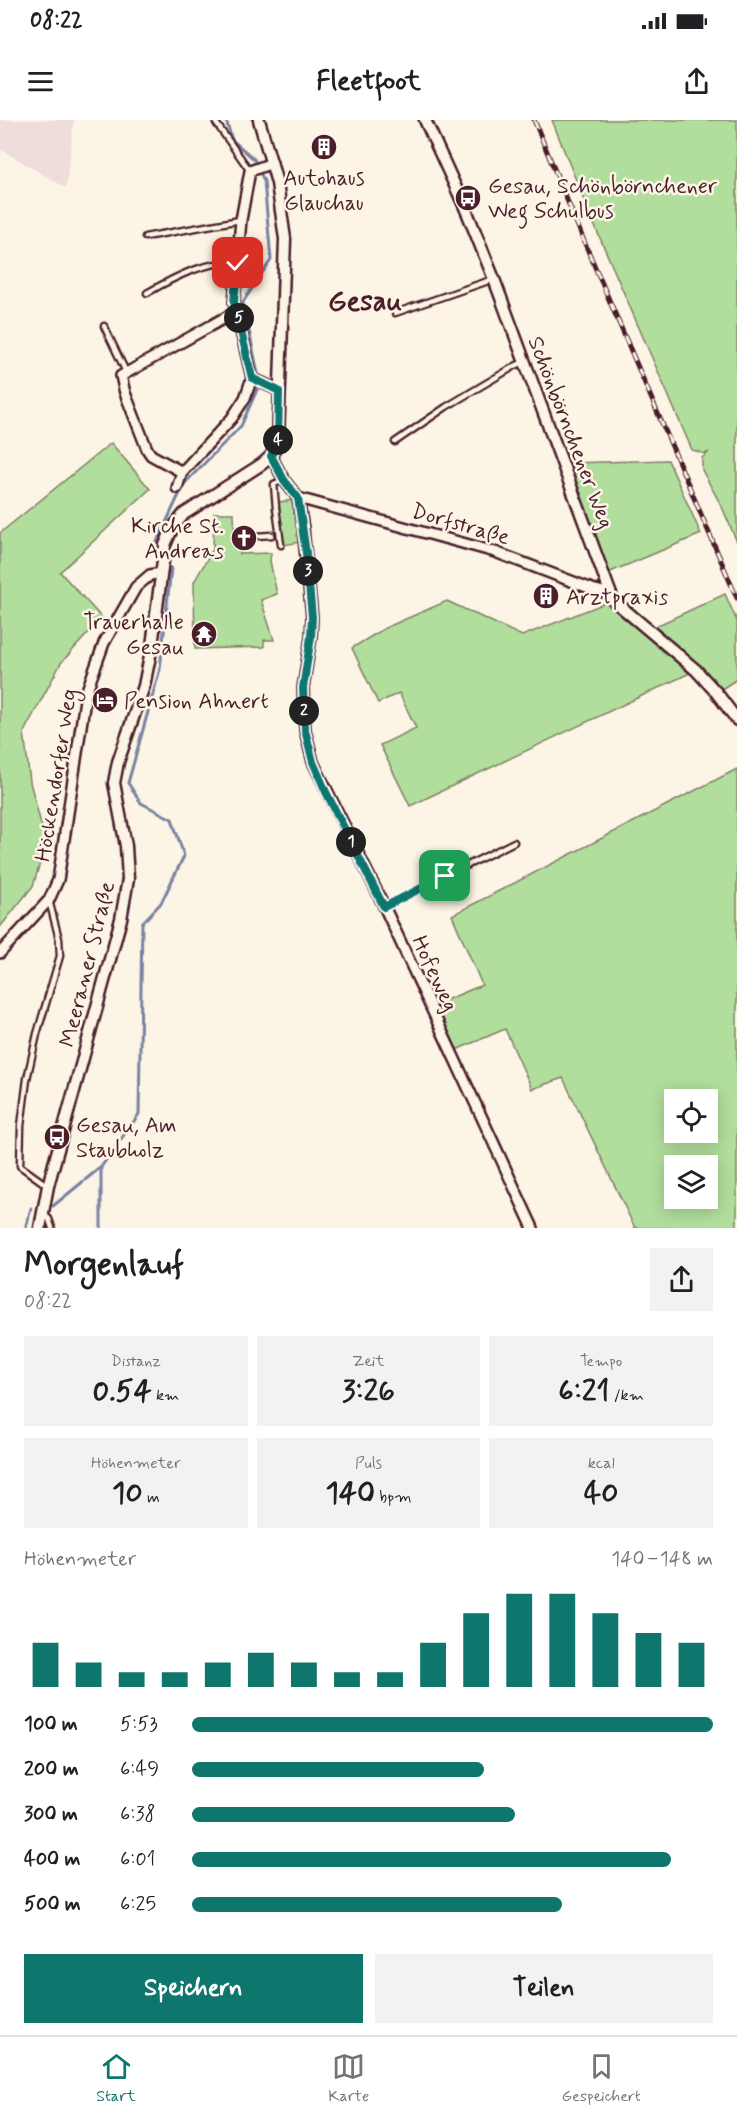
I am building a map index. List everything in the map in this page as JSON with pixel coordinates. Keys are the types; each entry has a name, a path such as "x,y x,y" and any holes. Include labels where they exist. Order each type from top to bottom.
{"street":[{"path":"259,120 281,201 285,239 278,441 271,456"},
{"name":"Schönbörnchener Weg","path":"425,120 467,212 494,279 606,574 611,594 617,605 696,670 737,720"},
{"path":"272,163 250,171 242,220 234,302 257,380 279,391"},
{"path":"182,472 151,455 147,449 121,382 121,376 237,311"},
{"path":"177,488 182,472 232,418 257,380"},
{"name":"Hofeweg","path":"271,456 284,480 298,498 306,553 312,617 303,688 305,730 313,762 384,907 533,1228"},
{"name":"Meeraner Straße","path":"40,1228 48,1186 122,919 128,879 126,846 114,783 118,762 144,686 152,646 165,545 172,529 183,514 271,456"},
{"name":"Dorfstraße","path":"298,498 313,504 443,536 495,552 611,594"},
{"name":"Höckendorfer Weg","path":"0,953 49,900 58,880 89,683 104,643 136,587 150,575 160,573"}],"lane":[{"path":"216,123 250,171"},
{"path":"145,237 242,220"},
{"path":"147,293 206,266 228,262 238,263"},
{"path":"395,313 494,279"},
{"path":"104,326 126,372"},
{"path":"394,442 446,407 524,362"},
{"path":"281,545 274,484 284,480"},
{"path":"256,536 272,535"},
{"path":"384,907 514,842"},
{"path":"48,1186 20,1166 21,1125 27,1079 37,1034 60,956 59,939 49,900"},
{"path":"42,1212 50,1219 52,1228"}],"shaded area":[{"path":"0,120 74,120 66,188 0,149"}],"green space":[{"path":"552,120 737,120 737,542 722,507 702,470 702,458 709,452 705,454 692,450 587,208"},
{"path":"111,443 150,489 60,572 102,618 61,663 24,732 30,782 46,843 33,886 0,927 0,533"},
{"path":"668,460 701,534 608,573 570,463"},
{"path":"295,500 301,542 284,545 278,502"},
{"path":"214,513 234,513 235,546 240,546 240,554 271,553 270,561 277,594 261,600 274,640 264,640 264,647 195,649 194,582 213,549"},
{"path":"725,594 737,621 737,679 720,690 697,665 654,627"},
{"path":"447,601 522,636 605,603 646,631 692,672 410,806 380,745 416,728 399,693 378,703 352,648 385,628"},
{"path":"737,769 737,1228 635,1228 563,1078 532,1089 505,1029 456,1050 434,1005 482,985 452,915"}],"waterway":[{"path":"157,542 184,484 241,426 260,383 243,302 271,260 264,181 254,159 232,140 226,120"},
{"path":"101,1228 101,1167 139,1114 142,923 161,903 184,856 172,819 141,803 128,783 160,669 171,568"},
{"path":"53,1206 101,1167"},
{"path":"26,1228 31,1208"}],"railway":[{"path":"534,120 737,598"}],"place":[{"name":"Autohaus Glauchau","path":"324,147"},
{"name":"Gesau, Schönbörnchener Weg Schulbus","path":"468,198"},
{"name":"Kirche St. Andreas","path":"244,538"},
{"name":"Arztpraxis","path":"546,596"},
{"name":"Trauerhalle Gesau","path":"204,634"},
{"name":"Pension Ahnert","path":"105,700"},
{"name":"Gesau, Am Staubholz","path":"57,1137"}],"district":[{"name":"Gesau","path":"365,300"}],"route":[{"path":"238,263 234,302 252,378 279,391 278,441 271,456 284,480 298,498 303,528 312,617 303,688 305,730 313,762 384,907 445,876"}]}
